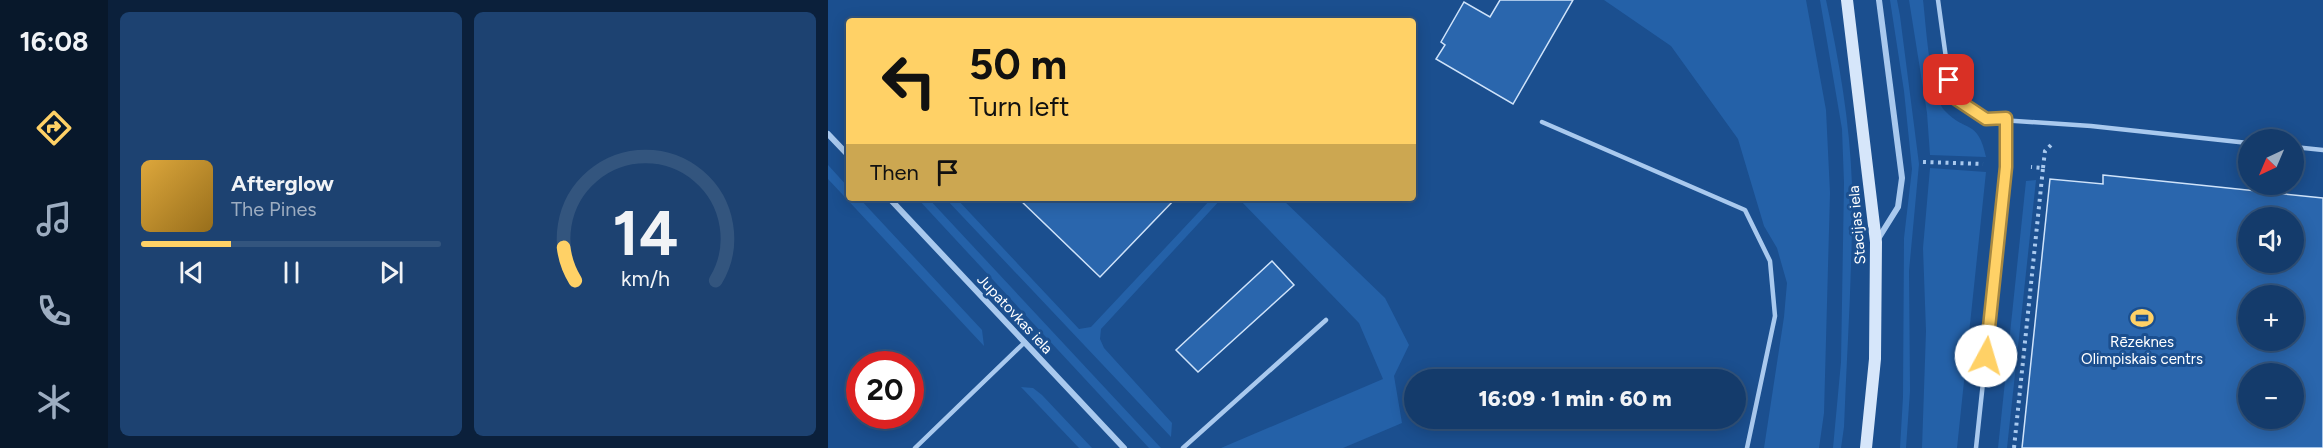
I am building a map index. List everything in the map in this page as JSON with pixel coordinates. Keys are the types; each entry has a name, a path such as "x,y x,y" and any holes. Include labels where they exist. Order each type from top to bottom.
{"main road":[{"name":"Stacijas iela","path":"1847,0 1876,242 1875,359 1866,448"}],"street":[{"path":"1876,242 1898,207 1902,178 1900,146 1879,0"},
{"path":"828,134 846,153"},
{"name":"Jupatovkas iela","path":"892,201 1124,448"}],"lane":[{"path":"1938,0 1949,80 1956,99 1986,119 2006,118 2238,142"},
{"path":"1976,448 2006,167 2006,118"},
{"path":"1542,122 1745,210 1770,261 1775,316 1747,448"},
{"path":"2304,148 2323,150"},
{"path":"1183,448 1326,320"},
{"path":"915,448 1025,342"}],"path":[{"path":"1923,162 1983,164"},
{"path":"2014,448 2043,168 2031,167"}],"shaded area":[{"path":"1604,0 1806,0 1826,110 1830,193 1824,413 1819,448 1764,448 1787,283 1777,248 1764,226 1738,139 1671,46"},
{"path":"1820,0 1826,0 1839,69 1849,138 1852,185 1852,246 1844,427 1841,448 1833,448 1841,362 1844,183 1842,129"},
{"path":"1890,0 1897,0 1900,16 1919,164 1909,271 1910,391 1906,448 1900,448 1903,397 1904,238 1912,169 1904,91"},
{"path":"1909,0 1923,0 1932,75 1940,103 1952,118 1975,132 1983,145 1986,157 1930,155 1927,113"},
{"path":"828,165 846,185 846,198 828,179"},
{"path":"1930,168 1986,172 1957,448 1922,448 1926,331 1923,248"},
{"path":"2036,180 2007,448 1998,448 2026,181"},
{"path":"849,201 862,201 982,330 984,346"},
{"path":"920,201 931,201 1161,448 1149,448"},
{"path":"948,201 959,201 1079,329 1091,327 1209,201 1219,201 1101,329 1100,339 1104,348 1172,423 1171,437"},
{"path":"1241,201 1284,201 1385,298 1409,345 1394,376 1402,423 1343,448 1221,448 1383,379 1359,323"},
{"path":"1021,387 1033,388 1042,395 1092,448 1079,448"}],"building":[{"path":"1500,0 1573,0 1513,104 1436,59 1445,45 1441,42 1464,2 1490,17"},
{"name":"Rēzeknes Olimpiskais centrs","path":"2103,175 2238,189 2238,195 2294,195 2323,198 2323,448 2022,448 2050,179 2103,184"},
{"path":"1021,201 1173,201 1100,277"},
{"path":"1272,261 1294,285 1198,372 1176,350"}],"place":[{"name":"Rēzeknes Olimpiskais centrs","path":"2142,318"}],"route":[{"path":"1949,80 1956,99 1986,119 2006,118 2006,167 1986,356"}]}
